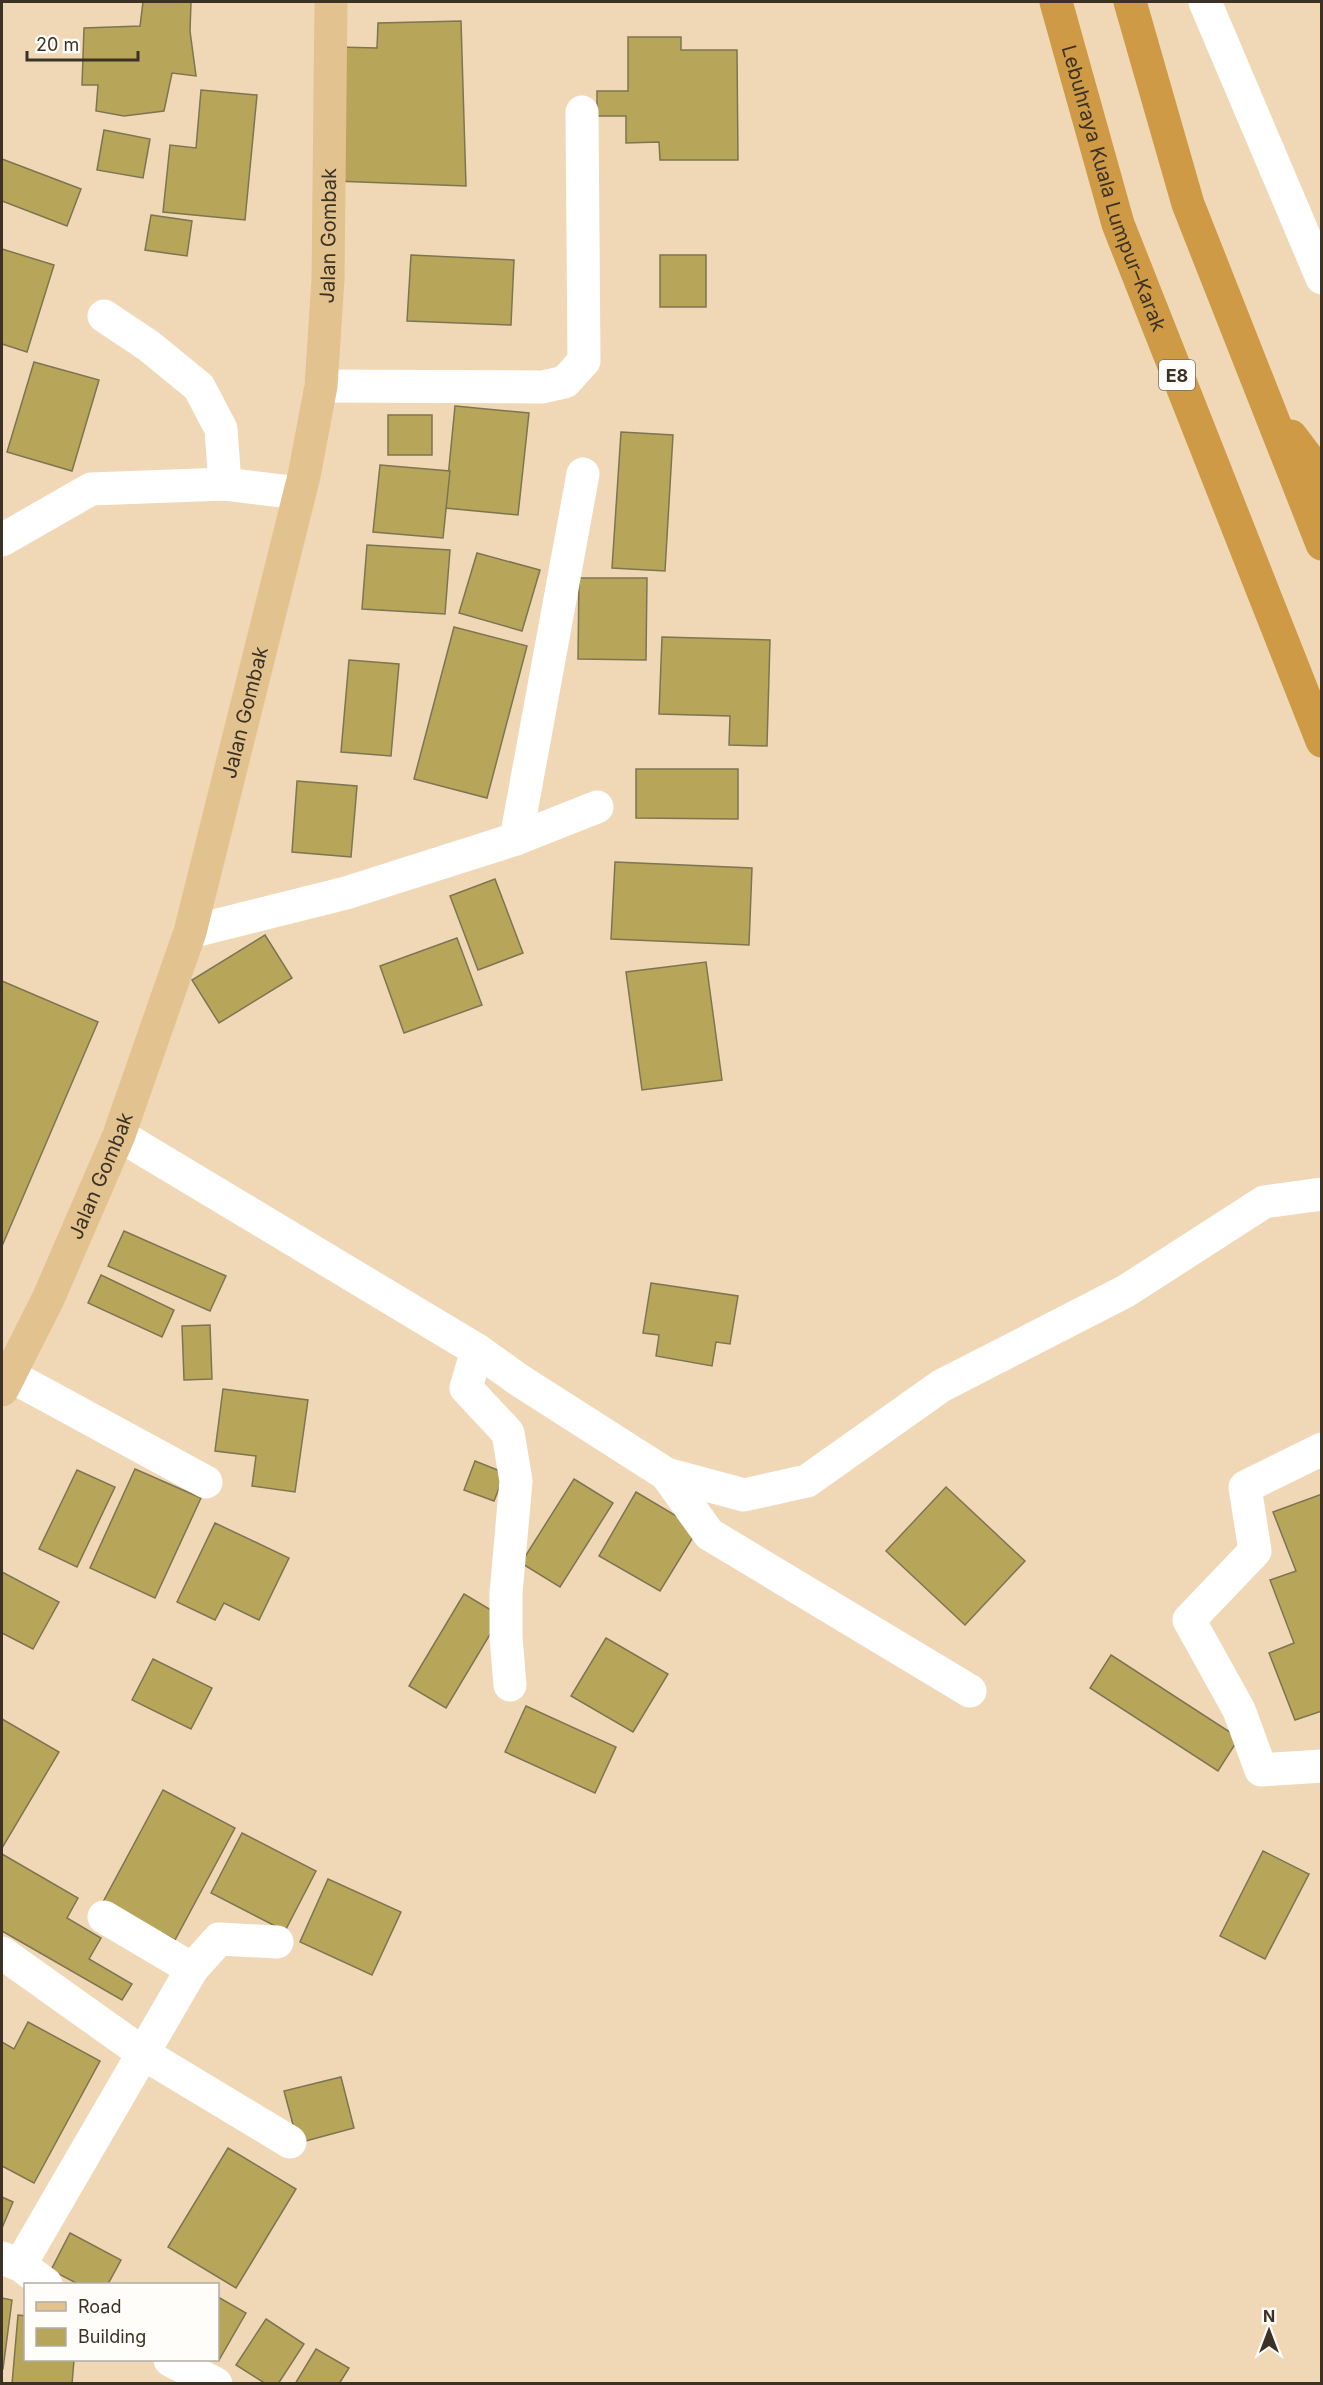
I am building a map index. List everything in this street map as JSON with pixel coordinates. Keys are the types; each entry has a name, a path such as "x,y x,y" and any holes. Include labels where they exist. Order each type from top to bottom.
{"highway":[{"name":"Lebuhraya Kuala Lumpur–Karak","path":"1056,2 1118,224 1322,741"},
{"path":"1130,2 1188,204 1322,544"},
{"path":"1265,400 1322,477"}],"main road":[{"name":"Jalan Gombak","path":"5,1383 48,1299 119,1135 190,932 299,493 321,386 328,280 331,2"}],"street":[{"path":"1205,2 1322,278"},
{"path":"321,386 542,387 565,382 584,361 582,112"},
{"path":"104,316 149,346 199,387 221,429 225,484"},
{"path":"516,839 583,474"},
{"path":"2,540 91,489 225,484 299,493"},
{"path":"190,932 346,893 516,839 597,807"},
{"path":"119,1135 477,1350 519,1380 666,1474 744,1496 807,1481 941,1386 1126,1291 1264,1202 1322,1194"},
{"path":"477,1350 466,1388 508,1433 516,1481 506,1593 506,1637 510,1685"},
{"path":"5,1383 206,1482"},
{"path":"1322,1449 1245,1487 1255,1551 1189,1620 1239,1710 1261,1770 1322,1766"},
{"path":"666,1474 709,1534 970,1691"},
{"path":"104,1917 192,1969"},
{"path":"22,2269 192,1969 219,1939 277,1942"},
{"path":"2,1953 144,2054 290,2142"},
{"path":"172,2361 216,2384"}],"building":[{"path":"143,2 191,2 190,31 196,76 172,73 164,111 124,116 96,111 98,85 82,85 84,28 140,26"},
{"path":"461,21 466,186 334,181 338,47 377,48 378,23"},
{"path":"628,37 681,37 681,50 737,50 738,160 660,160 659,142 626,143 626,116 597,116 597,91 628,91"},
{"path":"201,90 257,95 245,220 163,212 170,145 196,148"},
{"path":"104,130 150,139 143,178 97,170"},
{"path":"2,159 81,189 67,226 2,201"},
{"path":"151,215 192,221 187,256 145,250"},
{"path":"2,249 54,265 27,352 2,344"},
{"path":"411,255 514,260 511,325 407,321"},
{"path":"660,255 706,255 706,307 660,307"},
{"path":"34,362 99,380 72,471 7,452"},
{"path":"455,406 529,413 518,515 445,508"},
{"path":"388,415 432,415 432,455 388,455"},
{"path":"621,432 673,435 665,571 612,568"},
{"path":"380,465 450,471 443,538 373,532"},
{"path":"367,545 450,550 445,614 362,609"},
{"path":"477,553 540,570 522,631 459,613"},
{"path":"579,578 647,578 646,660 578,659"},
{"path":"454,627 527,646 487,798 414,779"},
{"path":"662,637 770,640 767,746 729,745 730,716 659,714"},
{"path":"349,660 399,664 391,756 341,752"},
{"path":"636,769 738,769 738,819 636,818"},
{"path":"297,781 357,786 351,857 292,852"},
{"path":"615,862 752,868 749,945 611,939"},
{"path":"495,879 523,953 478,970 450,896"},
{"path":"265,935 292,978 219,1023 192,980"},
{"path":"457,938 482,1005 404,1033 380,966"},
{"path":"706,962 722,1080 642,1090 626,972"},
{"path":"2,981 98,1022 2,1246"},
{"path":"124,1231 226,1276 210,1311 108,1266"},
{"path":"101,1275 174,1310 162,1337 88,1303"},
{"path":"651,1283 738,1296 730,1344 716,1342 712,1366 656,1356 659,1335 643,1333"},
{"path":"210,1325 212,1379 184,1380 182,1326"},
{"path":"223,1389 308,1400 295,1492 252,1486 256,1456 215,1451"},
{"path":"475,1461 505,1473 494,1501 464,1490"},
{"path":"135,1469 201,1498 155,1598 90,1568"},
{"path":"77,1470 115,1487 77,1567 39,1549"},
{"path":"574,1479 613,1503 560,1587 521,1563"},
{"path":"946,1487 1025,1561 965,1625 886,1551"},
{"path":"636,1492 698,1529 660,1591 599,1556"},
{"path":"1322,1494 1322,1711 1295,1720 1269,1653 1294,1643 1270,1580 1296,1571 1273,1512"},
{"path":"215,1523 289,1558 259,1620 224,1603 215,1620 177,1602"},
{"path":"2,1572 59,1602 33,1649 2,1633"},
{"path":"464,1594 501,1616 446,1708 409,1686"},
{"path":"606,1638 668,1674 633,1732 571,1696"},
{"path":"1111,1655 1239,1738 1218,1771 1090,1688"},
{"path":"153,1659 212,1688 191,1729 132,1700"},
{"path":"526,1706 616,1747 595,1793 505,1752"},
{"path":"2,1719 59,1752 2,1848"},
{"path":"163,1790 235,1828 175,1940 103,1902"},
{"path":"242,1833 316,1871 285,1931 211,1893"},
{"path":"1263,1851 1309,1874 1265,1959 1220,1936"},
{"path":"2,1854 78,1898 67,1918 101,1938 89,1959 132,1984 122,2000 2,1931"},
{"path":"328,1879 401,1912 372,1975 300,1942"},
{"path":"28,2022 100,2061 34,2183 2,2166 2,2042 14,2049"},
{"path":"341,2077 354,2128 298,2143 284,2091"},
{"path":"228,2148 296,2189 236,2288 168,2247"},
{"path":"2,2197 13,2202 2,2228"},
{"path":"70,2233 121,2260 109,2283 76,2283 51,2270"},
{"path":"2,2298 12,2300 3,2369 2,2369"},
{"path":"219,2298 246,2313 219,2360"},
{"path":"18,2315 24,2316 24,2361 74,2361 72,2384 12,2384"},
{"path":"266,2319 304,2344 278,2384 266,2384 236,2365"},
{"path":"316,2349 349,2368 339,2384 295,2384"}]}
